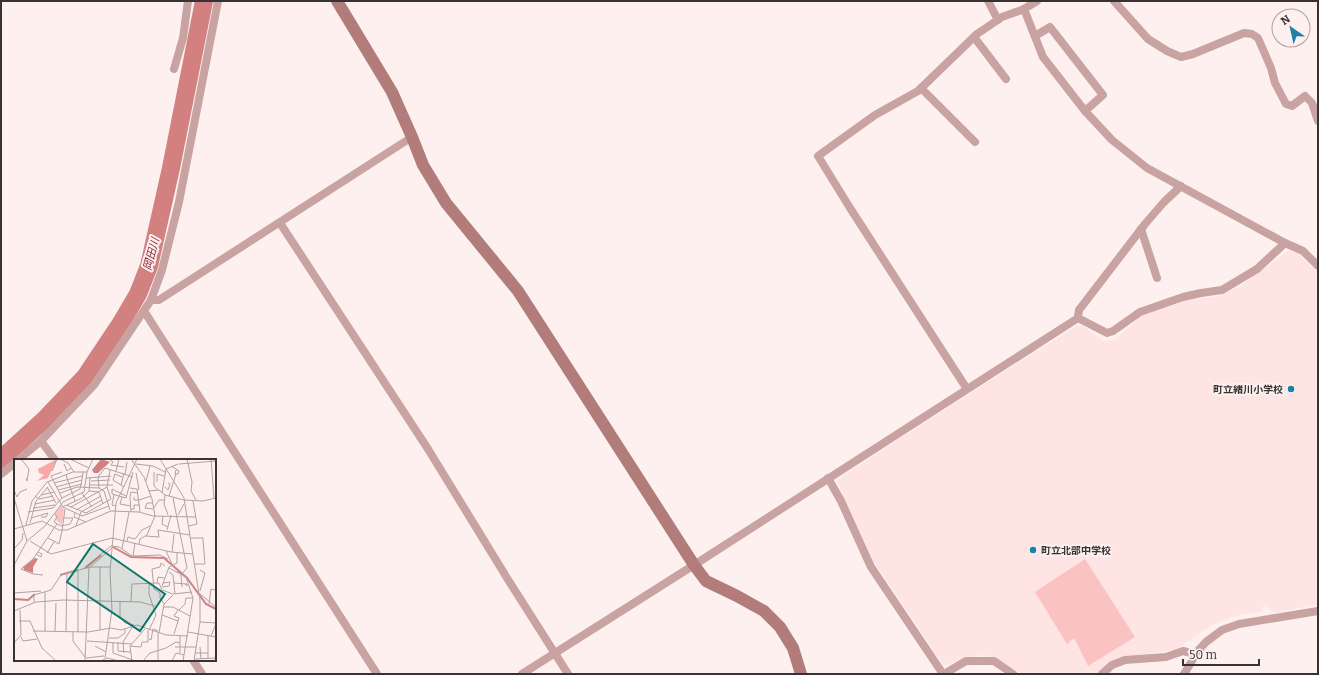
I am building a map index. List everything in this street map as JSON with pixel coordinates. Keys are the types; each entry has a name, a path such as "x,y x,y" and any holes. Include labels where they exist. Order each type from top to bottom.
{"street":[{"path":"174,70 183,38 188,1"},
{"path":"19,459 41,441 94,385 151,300 162,270 179,202 218,1"},
{"path":"337,1 392,92 423,165 446,202 518,291 694,566 706,582 737,596 764,611 780,627 793,648 801,674"},
{"path":"988,1 998,20"},
{"path":"967,389 818,156 875,115 918,91 974,37 1002,17 1024,9 1037,1"},
{"path":"1114,1 1148,39 1167,51 1181,57 1193,54 1244,32 1252,34 1258,38 1271,68 1275,83 1286,104 1292,106 1305,96 1312,103 1318,121"},
{"path":"1024,9 1043,57 1085,111 1112,140 1147,168 1285,243 1303,251 1318,266"},
{"path":"1035,36 1050,27 1103,95 1085,111"},
{"path":"974,37 1006,79"},
{"path":"921,88 975,142"},
{"path":"151,300 159,300 412,137"},
{"path":"1078,316 1079,310 1141,229 1164,202 1181,186"},
{"path":"280,223 428,449 554,654 568,674"},
{"path":"1141,229 1157,278"},
{"path":"522,674 694,566 828,478 1078,318 1107,333 1113,332 1140,312 1182,297 1222,290 1257,269 1285,243"},
{"path":"144,311 377,674"},
{"path":"41,441 54,459"},
{"path":"1,474 14,464"},
{"path":"828,478 841,501 871,567 944,674 966,661 994,661 1013,674"},
{"path":"1184,674 1195,654 1206,642 1222,630 1239,624 1318,611"},
{"path":"1102,674 1112,665 1125,660 1166,657 1183,651 1195,654"},
{"path":"194,661 202,674"}],"shaded area":[{"path":"1288,251 1297,253 1318,273 1318,604 1274,613 1264,603 1262,611 1234,616 1212,625 1176,649 1112,660 1096,674 1022,674 993,657 984,655 964,657 944,666 874,562 845,501 837,480 1077,326 1083,326 1103,341 1114,340 1132,325 1141,315 1184,301 1219,296 1239,287"},
{"path":"1085,559 1135,637 1088,666 1074,638 1067,644 1035,592"}],"waterway":[{"name":"岡田川","path":"1,459 44,420 85,377 121,323 138,294 149,266 171,168 204,1"}],"place":[{"name":"町立緒川小学校","path":"1291,389"},
{"name":"町立北部中学校","path":"1033,550"}]}
